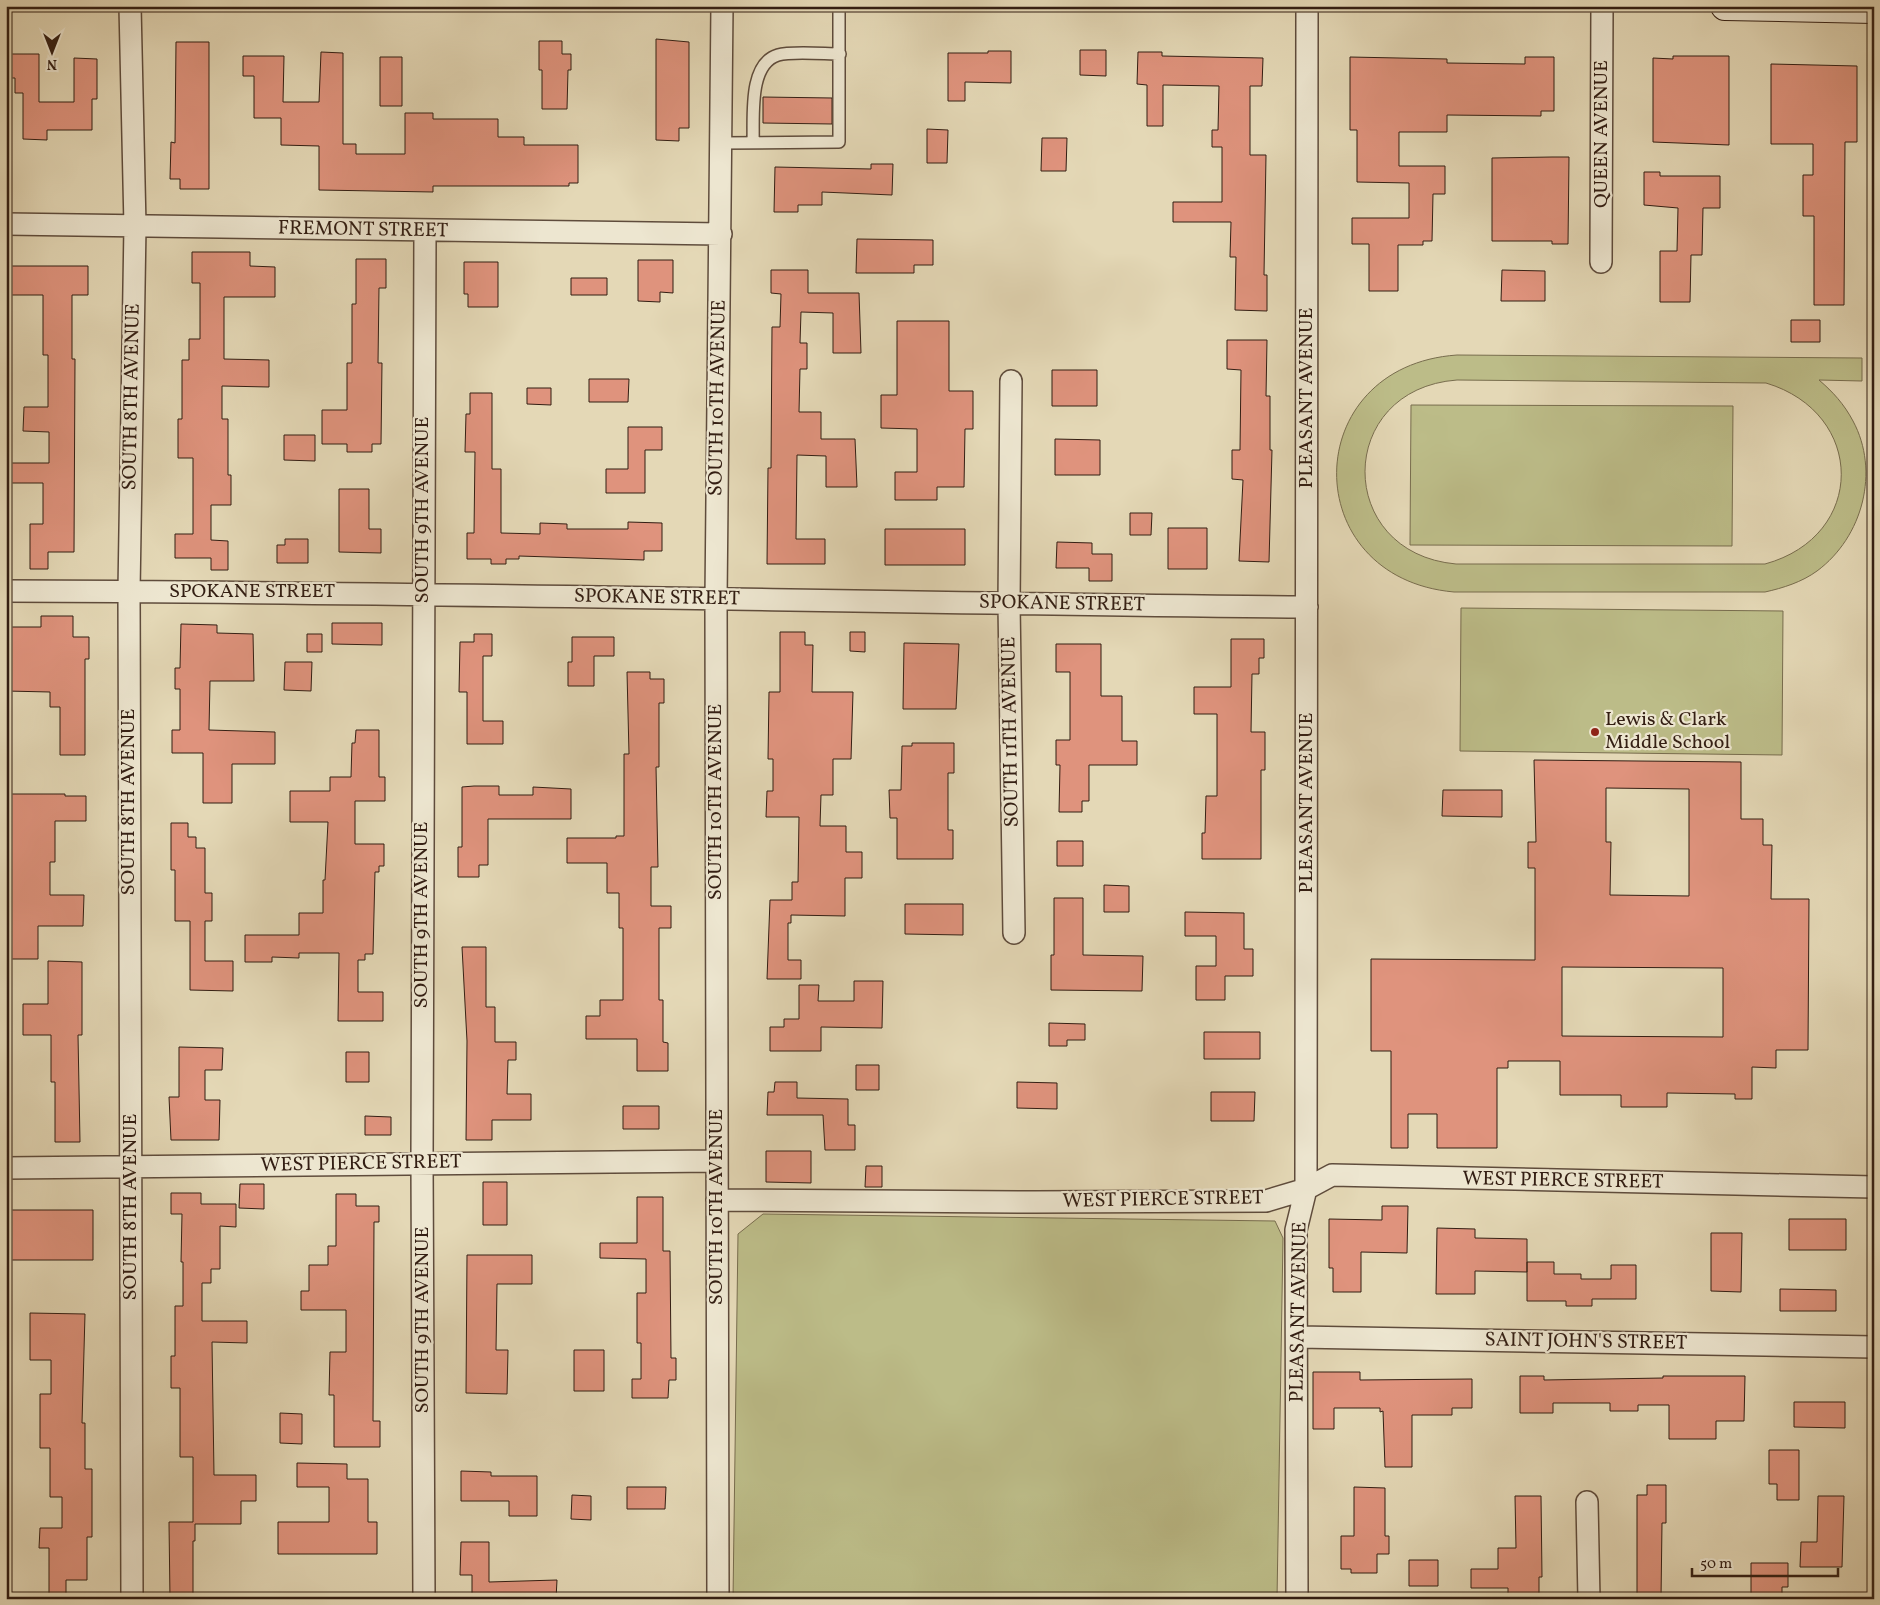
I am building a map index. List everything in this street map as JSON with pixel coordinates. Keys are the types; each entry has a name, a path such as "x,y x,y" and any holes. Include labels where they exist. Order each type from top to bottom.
{"main road":[{"path":"1725,6 1874,9"}],"street":[{"name":"SOUTH 8TH AVENUE","path":"130,6 135,226 129,591 132,1599"},
{"name":"SOUTH 10TH AVENUE","path":"718,1599 716,600 722,6"},
{"name":"PLEASANT AVENUE","path":"1297,1599 1298,1337 1296,1230 1306,1189 1306,6"},
{"name":"QUEEN AVENUE","path":"1602,6 1602,262"},
{"name":"FREMONT STREET","path":"6,224 720,234"},
{"name":"SOUTH 9TH AVENUE","path":"424,1599 422,593 425,231"},
{"name":"SOUTH 11TH AVENUE","path":"1011,381 1009,604 1014,933"},
{"name":"SPOKANE STREET","path":"6,590 422,593 716,600 1307,607"},
{"name":"WEST PIERCE STREET","path":"6,1168 716,1161"},
{"name":"WEST PIERCE STREET","path":"717,1200 1266,1200 1306,1189 1332,1175 1874,1187"},
{"name":"SAINT JOHN'S STREET","path":"1298,1337 1874,1346"},
{"path":"1588,1502 1589,1599"}],"lane":[{"path":"721,142 839,142 840,6"},
{"path":"753,142 756,80 763,64 778,55 840,54"}],"green space":[{"path":"1457,355 1862,358 1862,381 1819,380 1846,409 1861,440 1866,481 1856,522 1846,540 1833,557 1817,571 1799,581 1765,592 1454,592 1402,578 1365,551 1344,514 1337,472 1345,431 1367,395 1405,368","holes":["1457,380 1766,383 1799,398 1822,420 1837,446 1841,474 1837,502 1822,528 1798,549 1765,564 1456,564 1416,553 1388,532 1371,503 1365,471 1371,439 1388,411 1417,390"]},
{"path":"1411,405 1733,406 1732,546 1410,545"},
{"path":"1461,608 1783,611 1782,755 1460,751"},
{"path":"763,1214 1275,1221 1283,1238 1277,1599 733,1599 738,1234"}],"building":[{"path":"656,39 689,42 689,128 679,128 679,141 656,140"},
{"path":"539,41 562,41 562,54 571,54 571,70 568,70 567,109 542,109 542,70 539,70"},
{"path":"176,42 209,42 209,189 180,189 180,179 170,179 171,142 175,143"},
{"path":"1080,50 1106,50 1106,76 1080,75"},
{"path":"988,51 1011,51 1011,83 965,82 965,101 948,101 948,53 988,53"},
{"path":"321,52 343,53 343,144 356,144 356,154 405,154 405,113 433,113 433,119 498,119 498,137 524,137 524,145 578,145 578,183 569,183 569,186 433,186 433,192 319,190 319,146 281,145 281,118 254,118 254,76 243,76 243,56 284,56 283,102 319,102"},
{"path":"1138,52 1162,52 1162,56 1263,58 1262,86 1250,86 1250,155 1266,155 1264,275 1267,275 1267,311 1235,310 1236,257 1230,257 1231,222 1173,222 1173,202 1222,202 1222,147 1212,147 1212,130 1218,130 1219,86 1163,85 1163,126 1147,126 1147,85 1137,84"},
{"path":"10,54 39,54 39,102 74,102 74,58 97,59 97,99 92,99 92,130 47,130 47,140 23,139 23,93 15,93 15,78 10,78"},
{"path":"1673,56 1729,56 1729,145 1653,142 1653,58 1673,59"},
{"path":"380,57 402,57 402,106 380,106"},
{"path":"1350,57 1447,59 1447,63 1525,64 1525,57 1554,57 1554,111 1541,111 1541,116 1447,115 1447,132 1399,132 1399,166 1445,166 1445,194 1433,194 1432,241 1423,241 1423,245 1398,245 1398,291 1369,291 1369,244 1352,244 1352,218 1409,218 1409,183 1357,182 1357,130 1350,130"},
{"path":"1771,64 1857,66 1857,142 1845,142 1844,305 1814,305 1814,216 1803,216 1803,175 1813,175 1813,144 1771,144"},
{"path":"763,97 832,98 832,124 763,123"},
{"path":"927,129 948,130 947,163 927,163"},
{"path":"1042,138 1067,138 1066,171 1041,171"},
{"path":"1569,157 1568,244 1552,244 1552,241 1492,241 1492,158"},
{"path":"871,164 893,164 892,195 822,192 822,205 798,205 798,212 774,212 775,167 871,169"},
{"path":"1644,172 1660,172 1660,176 1720,176 1720,208 1703,208 1702,255 1691,255 1690,302 1660,302 1660,251 1677,251 1678,208 1644,205"},
{"path":"857,239 933,240 933,265 914,265 914,273 856,273"},
{"path":"192,252 250,252 250,266 275,267 275,297 224,297 224,359 269,360 269,387 222,386 222,419 228,419 228,475 231,475 231,505 211,505 211,540 228,541 228,570 211,570 211,558 175,558 175,534 193,534 193,458 178,458 178,419 182,419 182,360 189,360 189,339 200,339 200,283 192,283"},
{"path":"356,259 386,259 386,288 379,288 378,363 382,363 381,444 372,444 372,452 347,452 347,444 322,444 322,410 347,410 347,363 352,363 352,304 356,304"},
{"path":"638,260 673,260 673,293 660,292 660,302 638,301"},
{"path":"464,262 498,262 498,307 468,307 468,294 464,294"},
{"path":"6,266 88,266 88,295 72,295 72,359 75,359 74,552 48,552 48,569 30,569 30,524 43,524 43,483 10,483 10,463 49,463 49,432 23,431 24,407 48,407 48,355 43,355 43,295 6,295"},
{"path":"771,270 808,270 808,293 859,293 861,353 833,353 833,313 801,312 800,343 807,343 807,369 800,369 799,412 821,412 821,439 855,439 857,487 826,487 826,456 797,455 796,539 825,539 825,564 767,564 768,468 771,468 772,327 780,327 781,294 771,293"},
{"path":"1502,270 1545,271 1545,301 1501,301"},
{"path":"571,278 607,278 607,295 571,295"},
{"path":"1791,320 1820,320 1820,342 1791,342"},
{"path":"897,321 949,321 949,391 973,391 973,429 965,429 964,487 937,487 937,500 895,500 895,472 917,472 917,429 881,428 881,395 897,395"},
{"path":"1227,340 1267,340 1266,396 1270,396 1270,450 1272,450 1269,562 1239,561 1243,480 1232,479 1232,450 1240,450 1241,370 1227,369"},
{"path":"1052,370 1097,370 1097,406 1052,406"},
{"path":"589,379 629,379 628,402 589,402"},
{"path":"527,388 551,388 551,405 527,404"},
{"path":"470,393 492,393 492,469 501,469 501,533 540,534 540,523 567,524 567,529 628,529 628,522 662,523 662,551 644,551 644,560 519,556 519,559 506,559 506,564 491,564 491,559 467,559 467,533 474,533 475,452 465,452 466,414 470,414"},
{"path":"628,427 662,427 662,450 645,450 645,493 606,493 606,469 628,469"},
{"path":"284,435 315,435 315,461 284,460"},
{"path":"1055,439 1100,440 1100,475 1055,475"},
{"path":"339,489 369,489 369,529 381,529 381,553 339,552"},
{"path":"1130,513 1152,513 1151,535 1130,535"},
{"path":"1168,528 1207,528 1207,569 1168,569"},
{"path":"885,529 965,529 965,565 885,565"},
{"path":"285,539 308,539 308,563 277,563 277,545 285,545"},
{"path":"1057,542 1092,543 1092,554 1112,554 1112,581 1089,581 1089,568 1056,568"},
{"path":"41,616 73,616 73,637 89,637 89,659 85,659 85,755 60,755 60,707 50,707 50,692 6,691 6,627 41,627"},
{"path":"332,623 382,623 382,645 332,644"},
{"path":"181,624 217,625 217,633 253,634 254,681 210,681 209,730 275,732 275,764 232,764 232,803 203,803 203,753 172,753 172,730 180,730 180,689 175,689 175,668 180,668"},
{"path":"780,632 805,632 805,645 813,645 812,692 853,692 851,759 833,759 833,795 821,795 820,826 846,826 846,852 862,852 862,878 845,878 845,916 791,915 791,923 788,923 788,960 801,960 801,979 767,979 770,900 792,900 792,882 798,882 799,817 766,817 767,791 773,791 773,759 768,759 769,692 780,692"},
{"path":"850,632 865,632 865,652 850,651"},
{"path":"307,634 322,634 322,652 307,652"},
{"path":"474,634 492,634 492,656 483,656 483,721 503,721 503,744 467,744 467,692 459,692 460,642 474,642"},
{"path":"572,637 614,637 614,656 594,656 594,686 568,686 568,662 572,662"},
{"path":"1231,639 1264,639 1264,658 1259,658 1259,674 1252,674 1251,732 1265,732 1265,770 1261,770 1261,859 1202,859 1202,833 1205,833 1206,796 1217,796 1217,714 1194,714 1194,687 1231,687"},
{"path":"904,643 959,644 956,709 903,709"},
{"path":"1056,644 1101,644 1101,696 1122,696 1122,741 1137,741 1137,765 1089,765 1089,801 1082,801 1082,812 1059,812 1060,765 1056,765 1056,740 1070,740 1070,672 1056,672"},
{"path":"285,662 312,662 311,691 284,690"},
{"path":"627,672 650,672 650,679 664,679 664,703 659,703 659,767 656,767 658,867 651,867 651,906 671,906 671,928 659,928 659,1000 663,1000 663,1042 668,1043 668,1071 637,1071 637,1039 586,1039 586,1016 600,1016 600,1000 623,1000 623,928 619,928 619,893 607,893 607,863 567,863 567,838 616,838 616,836 624,836 624,754 629,754"},
{"path":"356,730 379,730 379,777 385,777 385,801 355,801 355,844 384,844 384,866 379,866 379,872 375,872 373,954 365,954 365,960 358,960 358,992 383,992 383,1021 338,1021 339,953 299,953 299,958 272,957 272,962 245,962 245,935 299,935 299,913 323,913 323,880 325,880 328,822 290,822 290,791 330,791 330,777 351,777 352,743 355,743"},
{"path":"912,743 954,743 954,773 948,773 948,830 953,830 953,859 897,859 897,818 890,818 889,790 901,790 902,746 912,746"},
{"path":"1534,760 1741,762 1741,819 1763,819 1763,845 1772,845 1771,899 1809,899 1808,1050 1776,1050 1776,1068 1752,1067 1752,1099 1735,1099 1735,1094 1667,1093 1667,1107 1621,1107 1621,1095 1560,1095 1560,1061 1508,1061 1508,1068 1497,1068 1497,1148 1437,1148 1437,1114 1408,1114 1408,1148 1391,1148 1391,1051 1371,1051 1371,959 1535,960 1535,868 1528,868 1528,842 1536,842","holes":["1606,788 1689,789 1689,896 1610,895 1611,842 1606,842","1562,967 1723,968 1723,1037 1562,1036"]},
{"path":"499,786 499,795 533,795 533,787 571,789 571,819 488,819 488,865 479,865 479,877 458,877 458,847 462,847 462,787"},
{"path":"1443,790 1502,790 1502,817 1442,816"},
{"path":"6,794 86,796 86,821 55,821 55,862 50,862 50,895 84,895 83,926 38,926 38,959 6,959 6,910 10,910 10,875 6,875"},
{"path":"171,823 188,823 188,837 196,837 196,848 205,848 205,893 212,893 212,921 205,921 205,961 233,961 233,991 190,990 190,921 175,921 175,870 171,870"},
{"path":"1057,841 1083,841 1083,866 1057,866"},
{"path":"1104,885 1129,886 1129,912 1104,912"},
{"path":"1054,898 1083,898 1083,955 1143,956 1142,991 1051,990 1051,955 1054,955"},
{"path":"905,904 963,904 963,935 905,934"},
{"path":"1185,912 1244,913 1244,949 1253,949 1253,976 1225,976 1225,1000 1196,1000 1196,966 1216,966 1216,936 1185,936"},
{"path":"462,947 486,947 486,1007 495,1007 495,1042 516,1042 516,1060 508,1060 507,1094 531,1094 531,1120 492,1120 492,1140 466,1140 467,1041"},
{"path":"48,961 82,962 82,1035 78,1035 80,1142 55,1142 55,1082 51,1082 51,1035 23,1035 23,1004 48,1004"},
{"path":"854,981 883,981 882,1028 821,1027 821,1051 770,1051 770,1027 784,1027 784,1019 799,1019 799,985 819,985 818,1001 854,1001"},
{"path":"1049,1023 1085,1024 1085,1040 1067,1040 1067,1046 1049,1046"},
{"path":"1204,1032 1260,1032 1260,1059 1204,1059"},
{"path":"179,1047 223,1048 222,1070 205,1070 205,1100 220,1100 219,1140 171,1140 169,1097 179,1097"},
{"path":"346,1052 369,1052 369,1082 346,1082"},
{"path":"856,1065 879,1065 879,1090 856,1090"},
{"path":"775,1082 797,1082 797,1098 848,1099 848,1125 855,1125 855,1150 825,1150 823,1115 767,1115 768,1092 774,1092"},
{"path":"1017,1082 1057,1083 1057,1109 1017,1108"},
{"path":"1211,1092 1255,1092 1254,1121 1211,1121"},
{"path":"623,1106 659,1106 659,1129 623,1129"},
{"path":"365,1116 391,1117 391,1135 365,1135"},
{"path":"766,1151 811,1151 811,1183 766,1182"},
{"path":"866,1166 882,1166 882,1187 865,1187"},
{"path":"483,1182 507,1182 507,1225 483,1225"},
{"path":"240,1184 264,1184 264,1209 239,1208"},
{"path":"171,1193 201,1193 201,1204 236,1204 236,1227 220,1226 220,1269 211,1269 211,1283 202,1283 202,1321 247,1321 247,1343 212,1342 214,1475 256,1475 256,1501 241,1501 241,1524 195,1524 195,1541 193,1541 193,1599 170,1599 169,1522 193,1522 193,1457 180,1457 180,1388 171,1388 171,1356 175,1356 175,1306 183,1306 183,1262 181,1262 182,1214 171,1214"},
{"path":"336,1194 356,1194 356,1206 379,1206 379,1222 374,1222 373,1421 380,1421 380,1447 334,1447 334,1395 329,1395 330,1352 346,1352 346,1310 301,1310 301,1291 309,1291 309,1265 328,1265 328,1246 336,1246"},
{"path":"637,1197 663,1197 663,1251 670,1251 671,1358 676,1358 676,1380 669,1380 668,1398 632,1398 632,1379 641,1379 641,1343 637,1343 637,1293 646,1293 646,1259 600,1258 600,1243 637,1243"},
{"path":"1382,1206 1408,1206 1407,1253 1361,1252 1361,1292 1333,1292 1333,1268 1329,1268 1329,1219 1382,1220"},
{"path":"6,1210 93,1210 93,1260 6,1260"},
{"path":"1789,1219 1846,1219 1846,1250 1789,1250"},
{"path":"1437,1228 1475,1229 1475,1238 1527,1239 1527,1272 1475,1271 1475,1294 1436,1294"},
{"path":"1711,1233 1742,1233 1741,1292 1711,1291"},
{"path":"467,1255 532,1255 532,1284 497,1284 496,1350 508,1350 507,1394 466,1393"},
{"path":"1527,1262 1554,1262 1554,1274 1581,1274 1581,1279 1611,1279 1611,1265 1636,1265 1636,1299 1592,1299 1592,1306 1566,1306 1566,1301 1527,1301"},
{"path":"1780,1289 1836,1290 1836,1311 1780,1311"},
{"path":"30,1313 85,1314 82,1423 85,1423 85,1469 92,1469 92,1537 87,1537 87,1580 66,1580 66,1599 49,1599 49,1548 39,1548 40,1528 62,1528 62,1497 50,1497 50,1448 40,1448 40,1394 51,1394 51,1360 30,1360"},
{"path":"574,1350 604,1350 604,1391 574,1391"},
{"path":"1313,1372 1360,1372 1360,1380 1472,1379 1472,1408 1452,1408 1452,1415 1412,1415 1412,1467 1385,1467 1383,1411 1380,1412 1380,1408 1334,1408 1334,1429 1313,1429"},
{"path":"1520,1376 1544,1376 1544,1380 1663,1378 1663,1376 1745,1376 1744,1421 1716,1421 1716,1439 1669,1439 1669,1405 1638,1405 1638,1411 1610,1411 1610,1403 1553,1403 1553,1413 1520,1413"},
{"path":"1794,1402 1845,1402 1845,1428 1794,1427"},
{"path":"280,1413 302,1414 302,1444 280,1443"},
{"path":"1769,1450 1799,1450 1799,1500 1777,1500 1777,1484 1769,1484"},
{"path":"297,1463 347,1464 347,1479 368,1479 368,1522 377,1522 377,1554 278,1554 278,1522 329,1522 329,1487 297,1487"},
{"path":"461,1471 491,1472 491,1476 537,1476 537,1516 509,1516 509,1501 461,1501"},
{"path":"1647,1485 1666,1485 1666,1523 1662,1523 1661,1599 1637,1599 1637,1495 1647,1495"},
{"path":"627,1487 666,1487 665,1509 627,1509"},
{"path":"1354,1487 1385,1488 1385,1536 1389,1536 1389,1554 1377,1554 1377,1573 1351,1573 1351,1569 1341,1569 1341,1536 1354,1536"},
{"path":"572,1495 591,1496 591,1520 571,1519"},
{"path":"1515,1496 1541,1496 1542,1577 1539,1577 1539,1599 1508,1599 1508,1588 1471,1588 1471,1569 1498,1569 1498,1548 1516,1548"},
{"path":"1818,1496 1844,1496 1842,1567 1800,1567 1801,1542 1817,1542"},
{"path":"461,1542 489,1542 489,1582 557,1580 556,1599 472,1599 472,1575 460,1575"},
{"path":"1409,1560 1438,1560 1438,1586 1409,1586"},
{"path":"1751,1563 1788,1563 1788,1587 1782,1587 1782,1599 1751,1599"}],"place":[{"name":"Lewis & Clark Middle School","path":"1595,732"}]}
